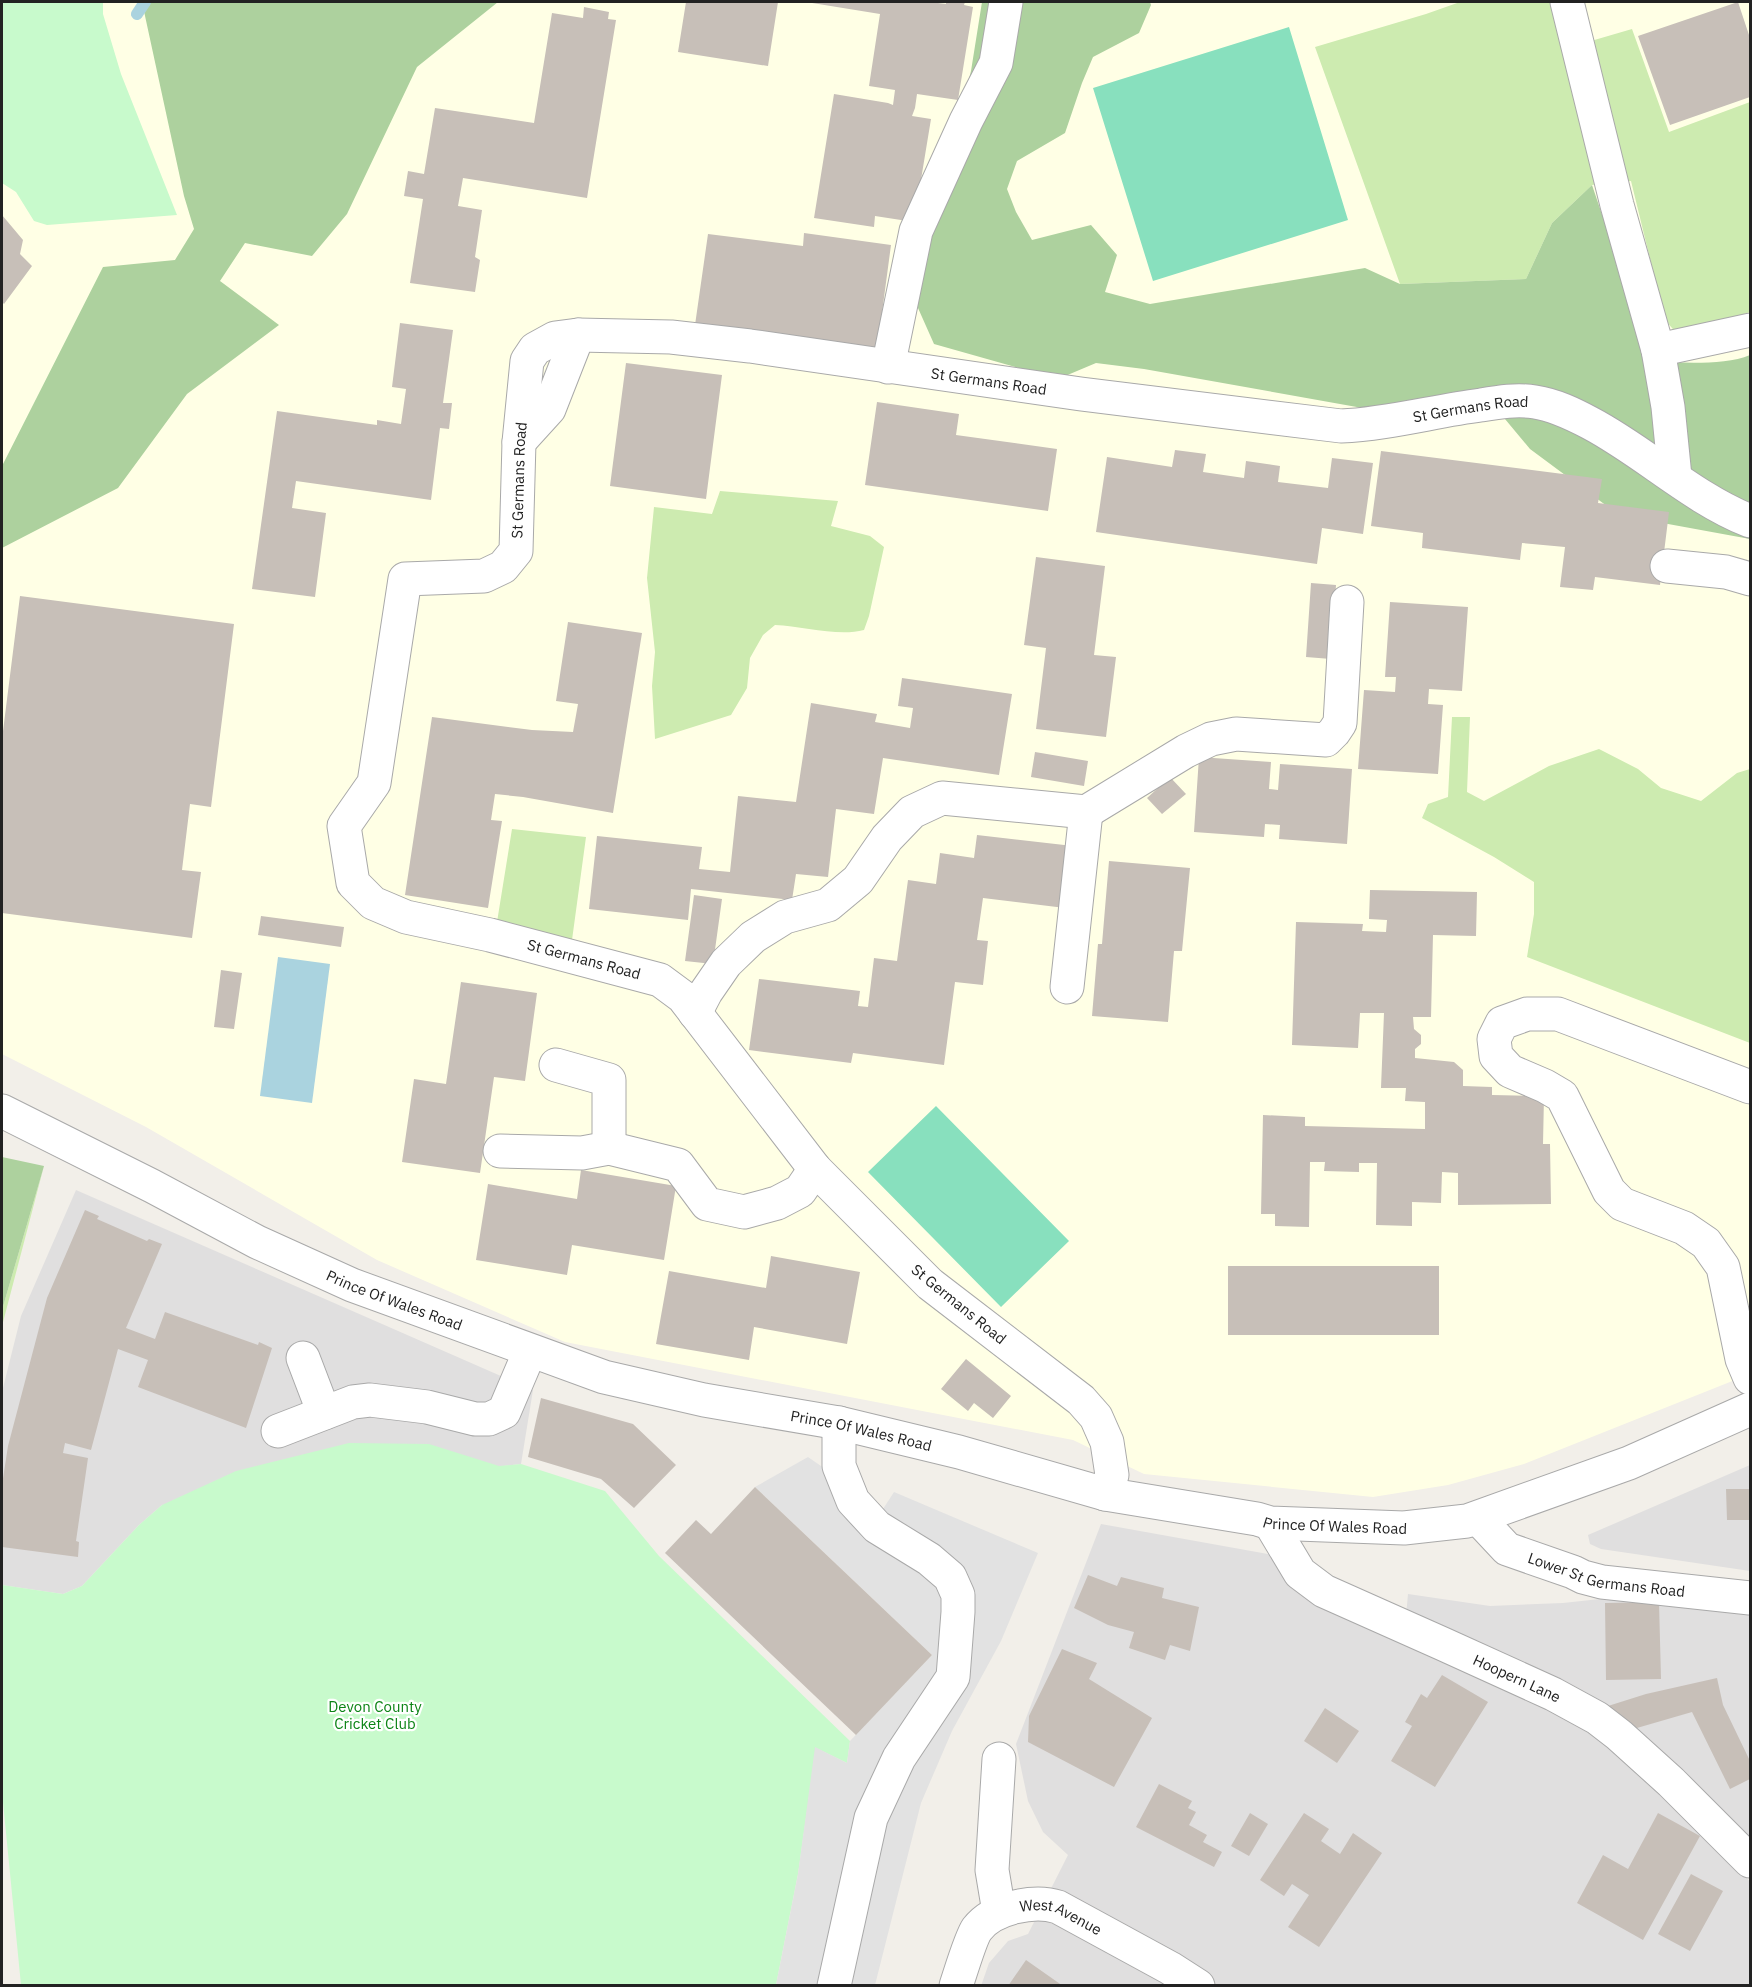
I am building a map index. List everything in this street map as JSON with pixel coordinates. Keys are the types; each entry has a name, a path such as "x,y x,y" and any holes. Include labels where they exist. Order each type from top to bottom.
{"street":[{"path":"888,367 916,231 966,121 996,63 1006,2"},
{"path":"1567,2 1617,205 1658,350 1668,407 1675,477"},
{"path":"1658,350 1750,330"},
{"name":"St Germans Road","path":"1105,1494 1112,1475 1107,1442 1096,1417 1081,1400 930,1284 815,1169 682,997 660,980 490,935 406,917 373,903 353,883 344,826 374,783 405,579 484,576 503,567 516,551 519,442 527,361 536,349 555,338 578,335 671,337 750,346 1195,409 1341,426 1375,424 1449,409 1506,401 1535,402 1564,410 1612,435 1728,512 1750,521"},
{"path":"1667,566 1726,572 1750,579"},
{"path":"695,1013 726,963 747,943 785,917 828,905 858,880 887,838 912,812 942,798 1086,812 1186,751 1210,739 1236,734 1326,740 1340,723 1347,602"},
{"path":"1067,987 1086,812"},
{"path":"1750,1087 1558,1014 1527,1014 1502,1023 1494,1039 1496,1056 1510,1071 1562,1096 1609,1191 1622,1204 1684,1228 1706,1243 1723,1267 1742,1359 1750,1378"},
{"path":"556,1065 609,1080 609,1148"},
{"name":"Prince Of Wales Road","path":"2,1111 268,1247 352,1285 615,1380 704,1400 839,1423 959,1452 1105,1494 1270,1523 1404,1528 1478,1518 1629,1463 1750,1409"},
{"path":"500,1151 582,1153 609,1148 678,1165 707,1204 744,1212 777,1203 800,1191 815,1169"},
{"path":"278,1431 352,1402 370,1400 427,1407 475,1419 489,1419 504,1412 530,1351"},
{"path":"303,1358 324,1413"},
{"path":"834,1986 871,1818 899,1758 952,1677 958,1612 958,1595 950,1577 929,1559 877,1527 853,1501 839,1466 839,1423"},
{"name":"Lower St Germans Road","path":"1478,1518 1507,1549 1573,1572 1583,1578 1750,1598"},
{"name":"Hoopern Lane","path":"1270,1523 1300,1573 1324,1591 1553,1695 1597,1718 1620,1735 1705,1814 1750,1861"},
{"path":"999,1760 992,1870 999,1912"},
{"name":"West Avenue","path":"956,1986 976,1929 999,1912 1023,1905 1047,1903 1170,1968 1198,1986"}],"shaded area":[{"path":"2,2 1750,2 1750,1374 1524,1464 1448,1485 1373,1497 1144,1474 1073,1440 565,1342 377,1260 146,1127 2,1054"},
{"path":"76,1190 533,1390 521,1464 162,1505 139,1525 82,1586 63,1594 2,1585 2,1392 21,1316"},
{"path":"808,1457 883,1509 894,1492 1038,1553 1001,1641 952,1731 921,1803 875,1985 776,1985 798,1874 815,1747 847,1763 850,1741 932,1655 755,1487"},
{"path":"1750,1465 1750,1571 1601,1549 1590,1544 1588,1535"},
{"path":"1101,1524 1274,1555 1442,1658 1615,1742 1727,1854 1750,1882 1750,1985 981,1986 989,1963 1008,1941 1028,1934 1068,1855 1043,1832 1028,1801 1016,1744"},
{"path":"1655,1593 1750,1604 1750,1848 1707,1798 1406,1616 1408,1594 1490,1606 1563,1603"}],"green space":[{"path":"2,2 103,2 103,14 121,74 177,215 47,225 34,221 16,192 2,183"},
{"path":"142,2 498,2 417,67 347,214 312,256 245,243 220,281 279,325 187,394 118,488 2,548 2,466 103,267 175,260 194,229 184,196"},
{"path":"982,2 1150,2 1151,5 1139,33 1093,57 1065,133 1017,161 1007,189 1016,212 1032,240 1091,225 1117,255 1105,292 1150,304 1365,268 1400,284 1526,279 1552,223 1592,185 1652,362 1715,362 1750,355 1750,539 1619,515 1530,449 1485,395 1368,409 1144,369 1096,363 1058,379 934,344 914,299 971,71"},
{"path":"1460,2 1555,2 1567,48 1632,29 1669,132 1750,102 1750,312 1679,336 1665,320 1631,181 1592,185 1552,223 1526,279 1400,284 1315,47"},
{"path":"1289,27 1348,220 1153,281 1093,88"},
{"path":"720,491 838,501 831,526 870,536 884,547 869,616 864,630 854,632 832,632 775,625 763,635 750,658 747,688 731,715 655,739 652,686 655,652 647,578 654,507 712,514"},
{"path":"1452,717 1470,717 1467,792 1484,801 1549,766 1599,749 1638,769 1661,788 1701,801 1737,773 1750,769 1750,1043 1527,957 1534,914 1534,882 1494,857 1422,818 1428,804 1448,797"},
{"path":"512,829 586,837 572,940 497,922"},
{"path":"936,1106 1069,1241 1001,1307 868,1172"},
{"path":"2,1157 44,1166 2,1310"},
{"path":"44,1166 2,1326 2,1310"},
{"name":"Devon County Cricket Club","path":"349,1443 429,1444 499,1466 521,1464 605,1491 659,1556 850,1741 847,1763 816,1748 798,1874 776,1985 21,1985 2,1792 2,1585 63,1594 82,1586 139,1525 162,1505 236,1471"}],"water":[{"path":"278,957 330,964 312,1103 260,1096"}],"building":[{"path":"686,2 778,2 768,66 678,52"},
{"path":"806,2 946,4 946,2 965,2 964,5 973,7 958,100 917,94 912,116 931,119 914,222 875,216 874,227 814,218 834,94 893,105 895,90 869,86 880,14"},
{"path":"1738,2 1750,38 1750,97 1670,125 1638,36"},
{"path":"584,7 609,12 608,19 616,20 587,198 463,178 458,206 482,210 475,257 480,260 475,292 410,283 423,199 404,196 408,171 424,174 435,108 534,123 552,13 583,18"},
{"path":"2,215 23,240 20,254 32,266 4,304 2,302"},
{"path":"804,233 891,245 877,350 695,325 708,234 803,246"},
{"path":"400,323 453,330 443,403 452,403 449,429 440,428 431,500 296,481 292,508 326,513 315,597 252,589 277,411 377,425 377,420 401,424 406,389 392,387"},
{"path":"626,363 722,375 706,499 610,486"},
{"path":"877,402 959,414 956,435 1057,449 1048,511 865,485"},
{"path":"1175,450 1206,454 1203,472 1244,478 1246,461 1280,466 1278,482 1328,488 1332,458 1373,463 1363,534 1322,528 1317,564 1096,532 1107,457 1172,467"},
{"path":"1381,451 1602,479 1598,503 1669,512 1660,585 1595,577 1593,590 1560,587 1565,547 1522,543 1520,560 1422,548 1423,533 1371,526"},
{"path":"1036,557 1105,566 1094,655 1116,657 1106,737 1036,729 1046,648 1024,645"},
{"path":"1311,583 1336,585 1331,659 1306,657"},
{"path":"20,596 234,624 211,807 190,804 182,870 201,872 192,938 2,913 2,739"},
{"path":"1390,602 1468,607 1462,691 1429,689 1428,704 1443,705 1438,774 1358,769 1364,690 1395,692 1396,677 1385,677"},
{"path":"568,622 642,633 613,813 495,794 491,820 502,821 488,908 405,895 432,717 532,730 573,732 578,704 556,701"},
{"path":"902,678 1012,694 999,775 883,758 874,814 836,809 828,877 796,874 792,900 691,889 688,920 589,909 597,836 702,847 699,869 730,872 738,796 796,802 811,703 877,714 875,722 910,728 913,708 898,706"},
{"path":"1035,752 1088,761 1084,786 1031,777"},
{"path":"1199,757 1271,762 1269,789 1278,790 1280,764 1352,769 1347,844 1279,839 1280,825 1265,824 1264,837 1194,832"},
{"path":"1170,777 1186,794 1162,814 1147,798"},
{"path":"977,835 1073,846 1065,908 983,898 977,940 988,941 983,985 955,982 944,1065 853,1053 851,1063 749,1050 759,979 860,991 858,1006 868,1007 874,958 897,961 908,880 936,884 940,853 974,858"},
{"path":"1109,861 1190,868 1182,951 1174,951 1168,1022 1092,1016 1098,944 1102,944"},
{"path":"1370,890 1477,892 1476,936 1433,935 1431,1017 1413,1017 1414,1029 1421,1035 1421,1044 1415,1049 1415,1058 1454,1062 1463,1070 1463,1086 1492,1087 1492,1095 1544,1096 1543,1144 1550,1144 1551,1204 1458,1205 1458,1173 1442,1172 1441,1203 1412,1202 1412,1226 1376,1225 1377,1163 1359,1163 1359,1172 1324,1171 1325,1162 1310,1162 1309,1227 1275,1226 1275,1214 1261,1214 1263,1115 1305,1117 1305,1126 1425,1129 1425,1102 1405,1101 1406,1088 1381,1088 1384,1013 1360,1013 1358,1048 1292,1045 1296,922 1363,924 1362,931 1386,932 1387,920 1369,919"},
{"path":"694,895 722,899 713,964 685,961"},
{"path":"261,916 344,927 341,947 258,935"},
{"path":"221,970 242,973 234,1029 214,1027"},
{"path":"461,982 537,993 525,1081 494,1077 480,1173 402,1162 414,1079 446,1084"},
{"path":"581,1170 676,1186 664,1260 572,1245 567,1275 476,1260 488,1184 577,1199"},
{"path":"85,1210 99,1216 97,1219 147,1241 149,1239 162,1244 126,1328 155,1339 165,1312 272,1348 246,1428 138,1387 148,1360 118,1349 91,1450 65,1443 63,1453 88,1458 76,1541 79,1542 78,1557 2,1547 2,1485 8,1446 47,1298"},
{"path":"771,1256 860,1272 847,1344 754,1327 749,1360 656,1344 669,1271 766,1288"},
{"path":"1228,1266 1439,1266 1439,1335 1228,1335"},
{"path":"966,1359 1011,1396 993,1418 974,1403 968,1411 941,1389"},
{"path":"541,1398 633,1424 676,1465 634,1508 601,1479 528,1457"},
{"path":"755,1487 932,1655 856,1735 665,1553 696,1520 711,1534"},
{"path":"1726,1489 1750,1489 1750,1520 1727,1520"},
{"path":"1088,1575 1117,1586 1121,1577 1164,1588 1162,1598 1199,1607 1190,1651 1170,1645 1165,1660 1129,1648 1134,1632 1108,1625 1074,1608"},
{"path":"1659,1602 1661,1679 1606,1680 1605,1603"},
{"path":"1062,1649 1097,1663 1089,1679 1152,1718 1114,1787 1028,1742 1029,1716"},
{"path":"1442,1675 1488,1702 1435,1787 1391,1761 1412,1726 1405,1722 1421,1694 1427,1698"},
{"path":"1717,1678 1723,1705 1750,1761 1750,1779 1730,1789 1692,1712 1630,1730 1608,1706 1646,1694"},
{"path":"1325,1708 1359,1731 1337,1763 1304,1741"},
{"path":"1159,1784 1192,1801 1188,1808 1196,1812 1189,1825 1207,1835 1203,1842 1222,1852 1214,1867 1136,1827"},
{"path":"1250,1813 1268,1824 1249,1856 1231,1846"},
{"path":"1304,1813 1329,1829 1321,1841 1340,1854 1353,1833 1382,1853 1319,1947 1288,1927 1309,1895 1292,1884 1284,1896 1260,1880"},
{"path":"1658,1813 1700,1836 1643,1940 1577,1903 1603,1855 1628,1869"},
{"path":"1691,1874 1723,1891 1690,1951 1658,1934"},
{"path":"1026,1960 1063,1986 1008,1986"}],"waterway":[{"path":"137,14 145,2"}]}
